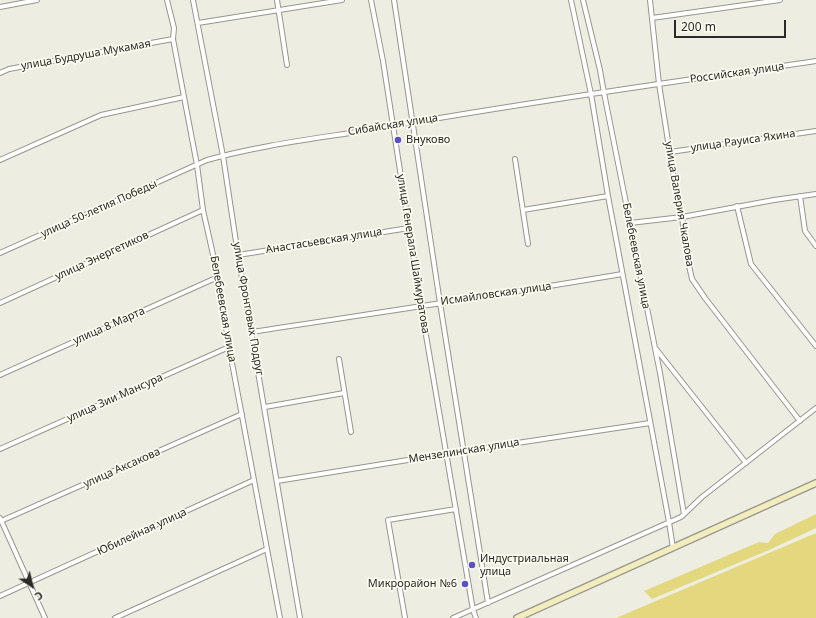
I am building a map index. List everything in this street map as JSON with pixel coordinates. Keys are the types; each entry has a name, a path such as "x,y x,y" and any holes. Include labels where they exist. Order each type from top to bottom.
{"street":[{"path":"0,7 36,0"},
{"name":"Белебеевская улица","path":"167,0 174,28 173,39 197,165 203,210 218,277 229,347 280,618"},
{"name":"улица Фронтовых Подруг","path":"194,0 223,156 238,255 300,618"},
{"path":"277,0 287,65"},
{"path":"198,23 342,0"},
{"name":"улица Генерала Шаймуратова","path":"371,0 383,61 421,306 473,610 476,618"},
{"path":"394,0 488,603"},
{"name":"Белебеевская улица","path":"571,0 591,94 622,274 673,548"},
{"name":"Белебеевская улица","path":"583,0 600,70 654,347 684,514"},
{"name":"улица Валерия Чкалова","path":"650,0 659,84 682,216 687,257 692,279 800,421"},
{"path":"652,18 780,0"},
{"name":"улица Будруша Мукамая","path":"0,73 9,69 173,39"},
{"name":"Российская улица","path":"604,93 816,61"},
{"name":"Сибайская улица","path":"197,165 207,160 223,156 302,140 604,93"},
{"path":"0,160 101,115 184,97"},
{"name":"улица Рауиса Яхина","path":"670,152 816,131"},
{"path":"515,159 528,244"},
{"name":"улица 50-летия Победы","path":"0,253 197,165"},
{"path":"630,223 816,194"},
{"path":"523,210 608,196"},
{"path":"800,196 805,231 816,246"},
{"path":"737,206 750,264 816,346"},
{"name":"улица Энергетиков","path":"0,303 203,210"},
{"name":"Анастасьевская улица","path":"238,255 409,228"},
{"name":"Исмайловская улица","path":"252,332 440,302 526,291 622,274"},
{"name":"улица 8 Марта","path":"0,375 218,277"},
{"name":"улица Зии Мансура","path":"0,449 229,347"},
{"path":"654,347 746,463"},
{"path":"339,359 351,432"},
{"path":"265,408 344,393"},
{"path":"453,618 681,517 702,497 816,408"},
{"name":"улица Аксакова","path":"1,520 242,414"},
{"name":"Мензелинская улица","path":"277,481 650,423"},
{"name":"Юбилейная улица","path":"0,596 254,480"},
{"path":"517,618 816,483"},
{"path":"405,618 388,520 456,509"},
{"path":"1,520 45,618"},
{"path":"115,618 267,549"}],"shaded area":[{"path":"816,514 816,528 769,550 652,599 644,591 759,542 768,543 775,534"},
{"path":"816,533 816,618 616,618"}],"place":[{"name":"Внуково","path":"398,140"},
{"name":"Индустриальная улица","path":"472,565"},
{"name":"Микрорайон №6","path":"465,584"}]}
